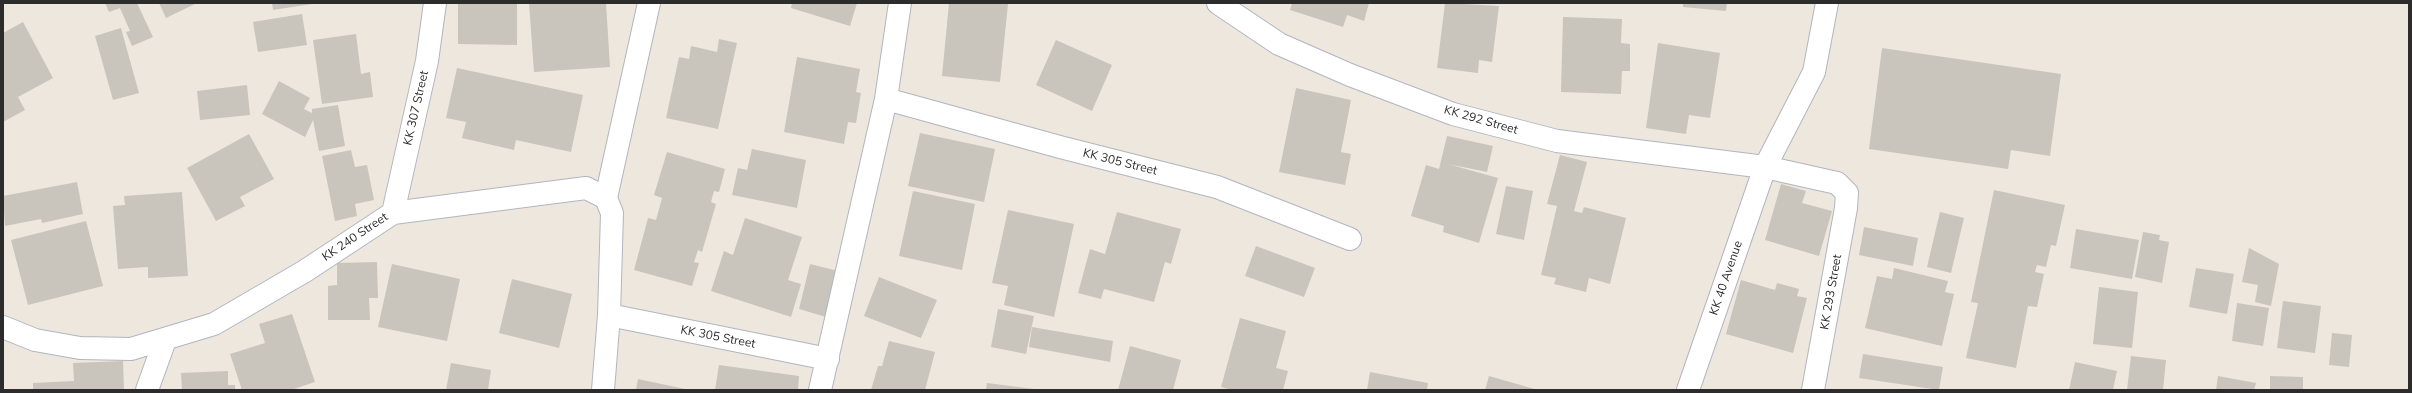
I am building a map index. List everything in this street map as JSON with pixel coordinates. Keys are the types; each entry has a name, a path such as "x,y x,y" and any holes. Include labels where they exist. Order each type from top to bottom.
{"street":[{"name":"KK 307 Street","path":"392,213 427,61 435,3"},
{"path":"603,390 609,315 612,213 606,198 650,3"},
{"path":"820,390 886,99 900,3"},
{"name":"KK 292 Street","path":"1218,3 1280,44 1350,75 1453,114 1557,141 1765,167"},
{"name":"KK 40 Avenue","path":"1688,390 1765,167 1814,72 1826,3"},
{"name":"KK 305 Street","path":"886,99 1060,147 1216,186 1350,239"},
{"name":"KK 293 Street","path":"1765,167 1837,183 1847,193 1813,390"},
{"name":"KK 240 Street","path":"3,327 35,340 80,348 131,349 214,324 253,303 392,213 586,188 606,198"},
{"name":"KK 305 Street","path":"609,315 828,359"},
{"path":"147,390 165,340"}],"building":[{"path":"105,3 137,3 153,37 132,46 126,32 130,31 120,8 109,12"},
{"path":"159,3 197,3 166,18"},
{"path":"272,3 312,3 312,4 273,10"},
{"path":"458,3 517,3 517,45 458,44"},
{"path":"529,3 606,3 610,67 534,72"},
{"path":"792,3 857,3 850,26 791,8"},
{"path":"949,3 1008,4 1000,82 942,76"},
{"path":"1292,3 1369,3 1364,21 1347,15 1343,27 1290,10"},
{"path":"1445,3 1499,6 1492,62 1479,60 1478,73 1437,68"},
{"path":"1683,3 1727,3 1726,11 1683,7"},
{"path":"302,14 307,45 258,52 253,22"},
{"path":"1563,17 1622,19 1621,43 1630,44 1630,71 1622,71 1621,94 1561,92"},
{"path":"23,22 53,78 18,97 25,110 3,122 3,33"},
{"path":"121,28 139,93 113,100 95,36"},
{"path":"356,34 361,74 370,72 373,97 322,104 313,40"},
{"path":"719,39 737,43 718,129 666,118 679,57 689,59 691,46 717,52"},
{"path":"1056,40 1112,65 1092,111 1036,85"},
{"path":"1658,43 1720,53 1710,118 1689,115 1686,134 1646,128"},
{"path":"1882,48 2061,74 2050,156 2011,150 2008,169 1869,149"},
{"path":"797,57 860,69 856,92 861,93 856,123 848,122 844,144 784,132"},
{"path":"457,68 583,95 571,152 516,140 514,150 462,138 466,122 446,118"},
{"path":"279,81 310,98 304,109 312,113 312,109 338,105 345,146 319,151 313,120 305,137 262,114"},
{"path":"247,85 250,115 200,120 197,91"},
{"path":"1296,88 1351,100 1341,152 1351,154 1345,185 1279,172"},
{"path":"920,133 995,149 984,202 908,186"},
{"path":"249,134 274,179 240,197 245,206 216,221 187,168"},
{"path":"1447,136 1493,146 1487,172 1448,164 1498,178 1479,243 1443,232 1444,226 1411,216 1426,165 1439,169"},
{"path":"752,149 806,160 797,208 732,195 738,168 747,170"},
{"path":"351,150 355,167 367,165 374,200 355,204 357,216 335,221 322,156"},
{"path":"667,152 725,169 719,192 714,191 711,202 716,204 702,252 698,250 694,262 699,263 692,286 634,270 648,218 656,220 662,198 654,195"},
{"path":"1560,155 1587,162 1574,211 1582,213 1584,207 1626,218 1610,284 1589,278 1586,292 1554,284 1556,278 1541,275 1557,206 1547,204"},
{"path":"77,182 83,214 42,223 41,219 5,226 3,196"},
{"path":"1781,184 1806,191 1802,203 1832,211 1819,256 1765,240"},
{"path":"1506,186 1533,191 1524,240 1496,234"},
{"path":"1994,190 2065,205 2056,246 2051,245 2046,267 2037,265 2035,272 2044,274 2037,307 2028,306 2016,368 1966,358 1978,303 1971,302"},
{"path":"913,191 975,204 962,270 899,256"},
{"path":"182,192 188,276 148,278 148,267 118,269 113,206 125,205 124,196"},
{"path":"1008,210 1074,224 1054,317 1004,305 1008,286 992,283"},
{"path":"1117,212 1181,229 1171,264 1165,262 1154,302 1104,289 1101,299 1078,293 1090,249 1105,254"},
{"path":"1940,212 1964,218 1951,273 1927,267"},
{"path":"745,218 802,237 788,280 801,284 791,317 711,291 724,251 733,255"},
{"path":"86,221 103,286 28,305 11,240"},
{"path":"1864,227 1918,238 1913,266 1859,255"},
{"path":"2076,229 2139,240 2132,279 2070,268"},
{"path":"2143,232 2160,235 2159,240 2169,242 2162,283 2135,277"},
{"path":"1256,246 1315,268 1304,297 1245,276"},
{"path":"2249,248 2279,264 2271,306 2255,302 2258,285 2242,282"},
{"path":"377,262 378,298 369,298 370,320 328,320 328,286 337,285 337,263"},
{"path":"392,264 460,279 447,341 378,327"},
{"path":"810,264 838,271 826,317 799,309"},
{"path":"1894,268 1948,281 1945,292 1954,294 1942,346 1865,328 1877,276 1892,279"},
{"path":"2196,268 2234,274 2227,314 2189,307"},
{"path":"879,277 937,300 921,338 864,316"},
{"path":"512,279 572,294 559,348 499,333"},
{"path":"1741,280 1775,290 1777,283 1799,289 1797,296 1807,298 1793,353 1726,334"},
{"path":"2099,287 2138,292 2132,348 2093,344"},
{"path":"2283,301 2321,306 2315,353 2277,348"},
{"path":"2237,303 2269,308 2263,346 2232,341"},
{"path":"998,309 1034,316 1026,354 991,347"},
{"path":"292,314 315,382 291,390 242,390 230,354 265,343 259,324"},
{"path":"1240,318 1286,331 1276,368 1288,371 1283,390 1232,390 1221,387"},
{"path":"1032,327 1113,341 1110,362 1029,347"},
{"path":"2332,333 2352,335 2349,367 2329,365"},
{"path":"889,341 935,352 925,390 871,390 878,366 882,366"},
{"path":"1130,346 1181,360 1173,390 1118,390"},
{"path":"1863,354 1943,367 1939,390 1859,378"},
{"path":"2131,356 2166,360 2163,390 2127,390"},
{"path":"123,361 124,390 33,390 33,383 74,381 73,363"},
{"path":"2075,362 2117,371 2113,390 2069,390"},
{"path":"451,363 491,370 488,390 446,390"},
{"path":"719,365 799,376 798,390 715,390"},
{"path":"228,371 228,385 235,385 235,390 182,390 181,373"},
{"path":"1370,372 1428,383 1427,390 1367,390"},
{"path":"1489,376 1538,390 1485,390"},
{"path":"2218,376 2256,383 2254,390 2216,390"},
{"path":"2270,376 2303,377 2303,390 2270,390"},
{"path":"638,379 685,389 685,390 636,390"},
{"path":"987,383 1034,389 1034,390 986,390"}]}
